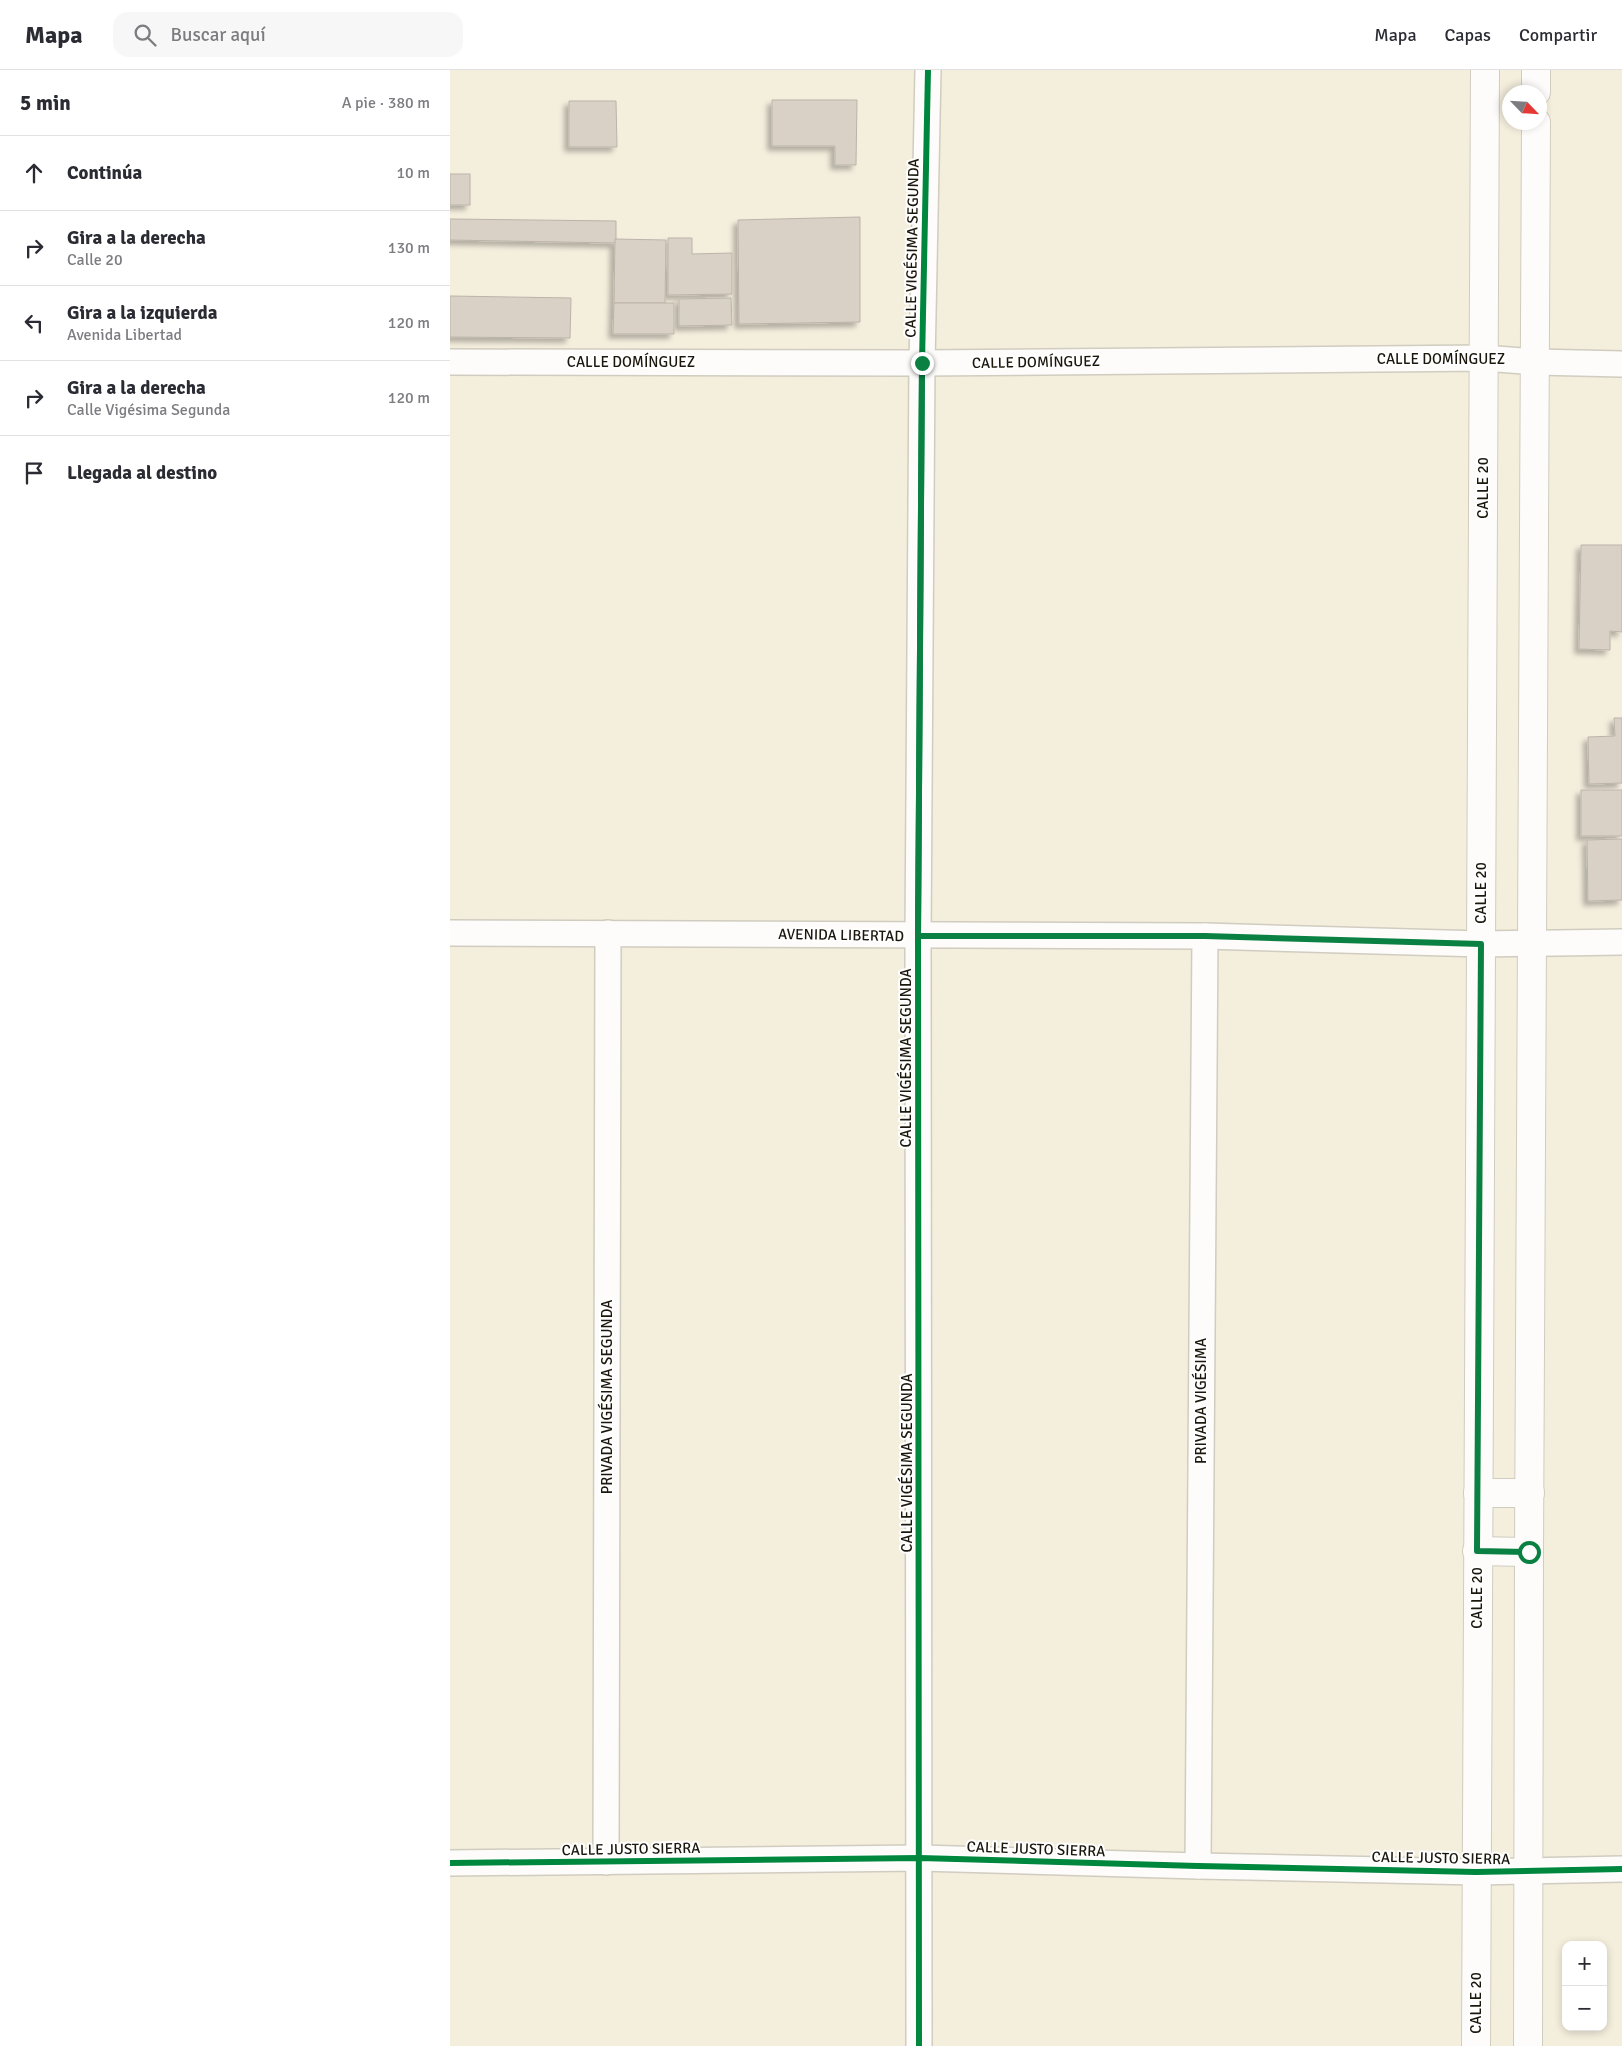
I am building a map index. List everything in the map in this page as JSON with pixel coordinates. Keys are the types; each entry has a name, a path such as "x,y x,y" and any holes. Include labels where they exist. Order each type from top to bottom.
{"main road":[{"name":"CALLE 20","path":"1476,2046 1485,70"},
{"path":"1536,70 1536,85"},
{"path":"1528,2046 1536,130"},
{"path":"1478,1493 1530,1492"},
{"path":"1477,1551 1529,1552"}],"street":[{"name":"CALLE VIGÉSIMA SEGUNDA","path":"919,2046 918,936 922,363 928,70"},
{"name":"CALLE DOMÍNGUEZ","path":"450,362 922,363 1484,358 1536,362 1622,364"},
{"name":"AVENIDA LIBERTAD","path":"450,933 608,932 918,936 1205,936 1481,944 1622,942"},
{"name":"PRIVADA VIGÉSIMA SEGUNDA","path":"606,1862 608,932"},
{"name":"PRIVADA VIGÉSIMA","path":"1198,1866 1205,936"},
{"name":"CALLE JUSTO SIERRA","path":"450,1863 920,1858 1476,1872 1622,1869"}],"building":[{"path":"772,100 857,100 856,165 835,165 835,146 772,146"},
{"path":"569,101 616,101 617,147 569,147"},
{"path":"450,174 470,174 470,205 450,205"},
{"path":"860,217 860,322 739,324 738,220"},
{"path":"450,219 616,221 616,243 450,240"},
{"path":"668,238 692,238 692,254 732,253 732,294 668,295"},
{"path":"615,239 666,240 665,303 614,303"},
{"path":"450,296 571,298 570,338 450,337"},
{"path":"731,298 732,325 679,326 679,299"},
{"path":"614,303 674,303 674,334 613,334"},
{"path":"1581,545 1622,545 1622,632 1610,631 1610,650 1579,649"},
{"path":"1614,718 1622,718 1622,783 1589,784 1588,737 1615,736"},
{"path":"1581,790 1622,790 1622,836 1581,836"},
{"path":"1622,839 1622,900 1588,901 1587,840"}],"cycle path":[{"path":"919,2046 918,936 922,363 928,70"},
{"path":"450,1863 920,1858 1476,1872 1622,1869"}],"route":[{"path":"922,363 918,936 1205,936 1481,944 1477,1551 1529,1552"}]}
